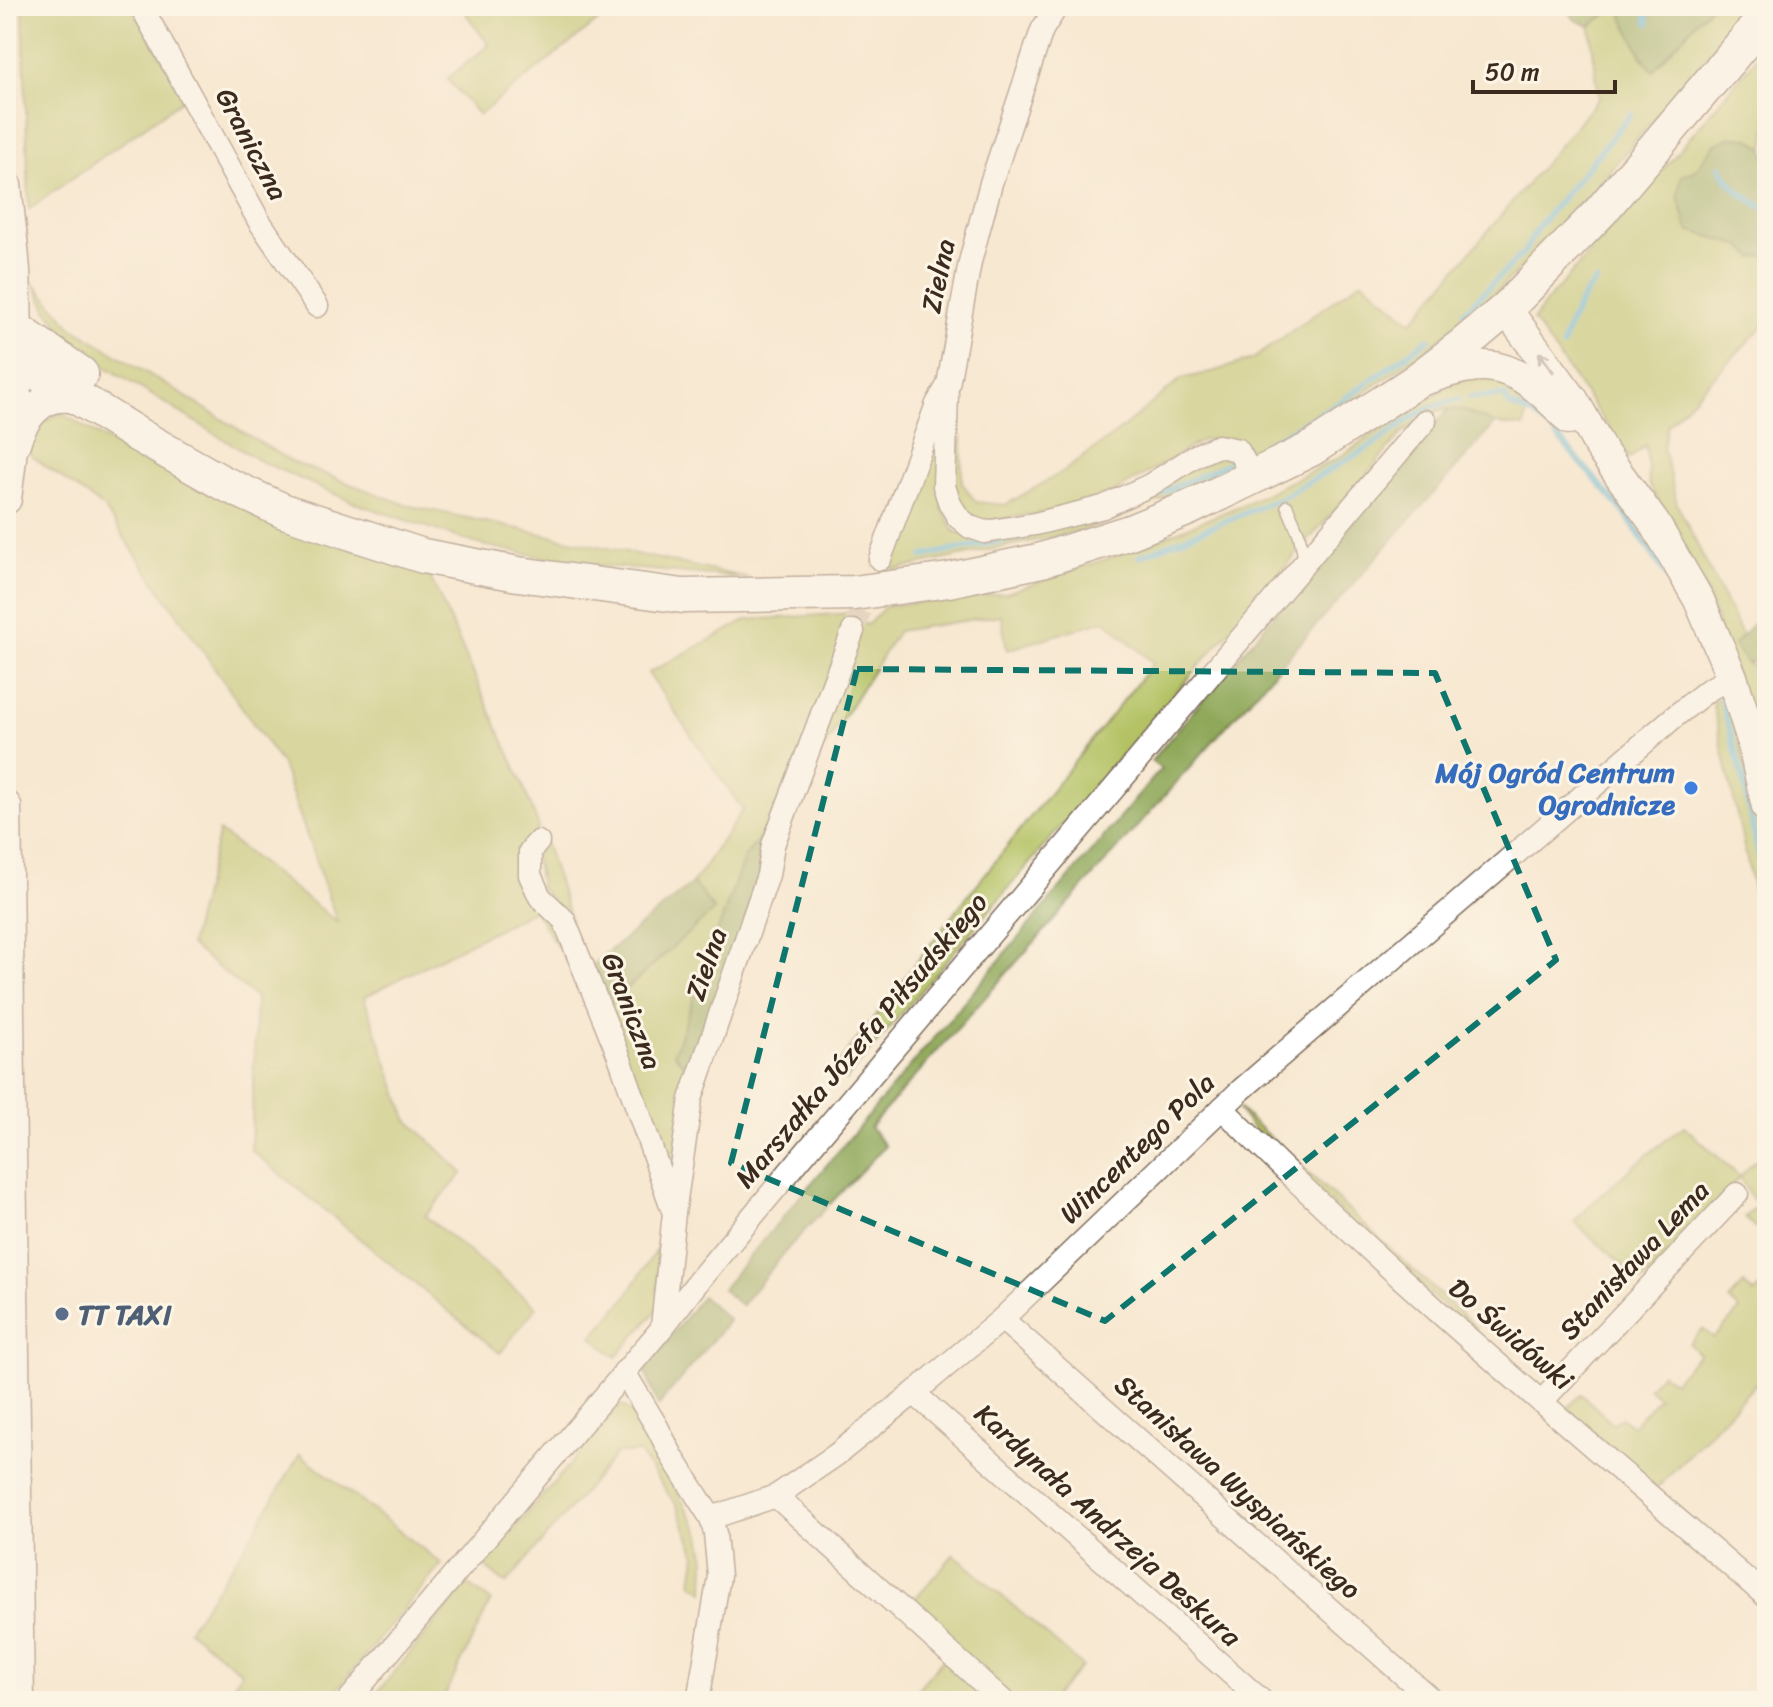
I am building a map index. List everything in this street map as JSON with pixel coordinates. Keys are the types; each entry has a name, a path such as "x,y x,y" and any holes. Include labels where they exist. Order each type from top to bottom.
{"main road":[{"path":"11,341 71,381 279,489 518,574 683,596 854,593 949,580 1042,560 1130,532 1189,508 1311,449 1413,383 1506,309 1601,211 1767,15"},
{"path":"6,185 15,272 11,341 13,449"},
{"path":"15,272 36,319 71,381"},
{"path":"1506,309 1574,401 1602,451 1655,524 1699,600 1732,677 1751,737 1767,807"},
{"path":"1413,383 1464,369 1486,366 1506,370 1536,386 1602,451"},
{"path":"6,499 13,449 20,426 41,404 53,398 71,381"},
{"path":"6,806 19,1701"}],"street":[{"name":"Graniczna","path":"141,6 259,221 317,306"},
{"name":"Zielna","path":"880,559 937,404 948,385 970,262 991,183 1042,30 1057,6"},
{"path":"948,385 944,486 958,517 970,527 985,532 1035,524 1103,507 1150,485 1197,455 1218,446 1238,450 1253,478"},
{"name":"Marszałka Józefa Piłsudskiego","path":"348,1701 795,1165 1425,421"},
{"name":"Zielna","path":"662,1328 674,1213 691,1099 768,875 773,845 853,631"},
{"name":"Wincentego Pola","path":"711,1518 776,1496 836,1455 914,1393 1002,1319 1222,1108 1674,717 1708,690 1732,677"},
{"name":"Graniczna","path":"538,842 530,851 530,875 540,897 564,920 619,1056 674,1213"},
{"name":"Do Świdówki","path":"1222,1108 1452,1324 1767,1597"},
{"name":"Stanisława Lema","path":"1542,1401 1737,1194"},
{"name":"Stanisława Wyspiańskiego","path":"1002,1319 1433,1701"},
{"path":"624,1372 711,1518 715,1533 719,1576 698,1701"},
{"name":"Kardynała Andrzeja Deskura","path":"914,1393 1262,1701"},
{"path":"776,1496 1003,1701"}],"lane":[{"path":"1287,506 1299,534 1306,563"}],"highlighted area":[{"path":"857,669 1435,673 1556,960 1105,1321 731,1163"}],"green space":[{"path":"132,6 185,98 29,209 23,8"},
{"path":"462,6 617,6 479,115 447,79 489,45"},
{"path":"1565,6 1618,6 1590,26 1575,20"},
{"path":"1618,6 1642,56 1653,70 1710,6 1750,6 1555,235 1493,295 1429,348 1320,424 1261,454 1233,439 1203,440 1093,505 983,522 964,512 953,493 952,462 962,435 962,483 976,502 1005,505 1064,471 1119,431 1181,379 1253,359 1362,280 1412,322 1599,98 1590,26"},
{"path":"1618,6 1710,6 1653,71 1642,56"},
{"path":"1767,45 1764,149 1749,138 1716,144 1696,170 1688,230 1742,246 1754,258 1767,255 1767,322 1667,425 1663,448 1677,504 1742,635 1734,645 1747,664 1764,671 1767,682 1767,761 1702,582 1649,484 1646,445 1630,458 1533,320"},
{"path":"1731,137 1749,138 1764,149 1767,163 1767,255 1754,258 1742,246 1688,230 1678,196 1681,176 1696,170 1715,144"},
{"path":"34,283 72,327 292,462 406,505 748,578 580,564 481,545 355,503 258,460 75,348 47,309"},
{"path":"1494,376 1529,402 1524,427 1495,424 1461,409 1440,410 1403,432 1149,723 845,1080 835,1069 1153,663 1105,620 1007,650 1001,615 898,631 812,767 807,765 860,621 867,625 886,606 1006,593 1127,552 1244,504 1337,459 1422,401 1466,378"},
{"path":"1461,409 1495,424 870,1127 885,1146 790,1246 741,1306 722,1289 1161,769 1151,761 1447,410"},
{"path":"61,413 144,462 271,520 430,576 539,827 519,855 521,875 555,925 577,977 534,910 364,997 407,1119 463,1173 425,1216 536,1307 500,1353 251,1150 256,998 190,945 219,831 337,922 282,765 103,507 30,455 37,428"},
{"path":"940,425 942,508 955,532 984,538 1082,520 1214,455 1229,456 1231,473 1084,530 894,570 886,564"},
{"path":"1767,608 1767,656 1747,664 1734,645"},
{"path":"851,613 786,793 766,830 744,858 674,1053 692,1075 669,1178 606,1008 713,910 693,883 743,810 648,673 747,620"},
{"path":"1729,698 1767,865 1767,952 1712,701"},
{"path":"766,830 760,875 692,1075 674,1053 744,858"},
{"path":"545,842 571,921 540,888 535,853"},
{"path":"693,883 714,910 605,1008 588,968"},
{"path":"1235,1105 1476,1328 1471,1332 1261,1139"},
{"path":"1684,1126 1740,1177 1642,1282 1574,1222 1627,1172"},
{"path":"1767,1149 1767,1238 1745,1218 1758,1204 1749,1195 1740,1177"},
{"path":"657,1248 659,1308 616,1357 592,1337 625,1299"},
{"path":"1767,1281 1767,1372 1656,1489 1567,1409 1581,1394 1613,1424 1621,1417 1632,1426 1658,1398 1648,1388 1662,1373 1673,1382 1699,1354 1689,1344 1703,1329 1714,1338 1740,1310 1729,1300 1744,1284 1754,1294"},
{"path":"702,1296 729,1320 658,1406 645,1370"},
{"path":"621,1405 631,1411 701,1534 705,1556 704,1591 692,1583 696,1555 677,1506 639,1453 617,1453 506,1584 483,1565"},
{"path":"300,1454 442,1564 327,1701 221,1701 242,1672 188,1630 246,1545"},
{"path":"954,1554 1082,1666 1051,1701 1018,1701 906,1609"},
{"path":"468,1584 491,1601 442,1701 370,1701"},
{"path":"943,1659 991,1701 907,1701"}],"waterway":[{"path":"1646,6 1648,23"},
{"path":"1464,312 1524,252 1538,227 1631,114"},
{"path":"1720,167 1729,182 1767,210"},
{"path":"1562,346 1575,311 1596,281"},
{"path":"1261,447 1343,400 1429,339"},
{"path":"1470,397 1505,396 1509,405 1534,415 1551,429 1624,512 1668,577 1713,673"},
{"path":"1140,556 1279,499 1373,445 1431,407 1459,399"},
{"path":"1125,509 1229,463"},
{"path":"923,556 1026,536"},
{"path":"1753,672 1767,723"},
{"path":"1721,698 1743,778 1767,899"}],"tunnel":[{"path":"853,631 880,559"}],"place":[{"name":"Mój Ogród Centrum Ogrodnicze","path":"1691,788"},
{"name":"TT TAXI","path":"62,1314"}]}
